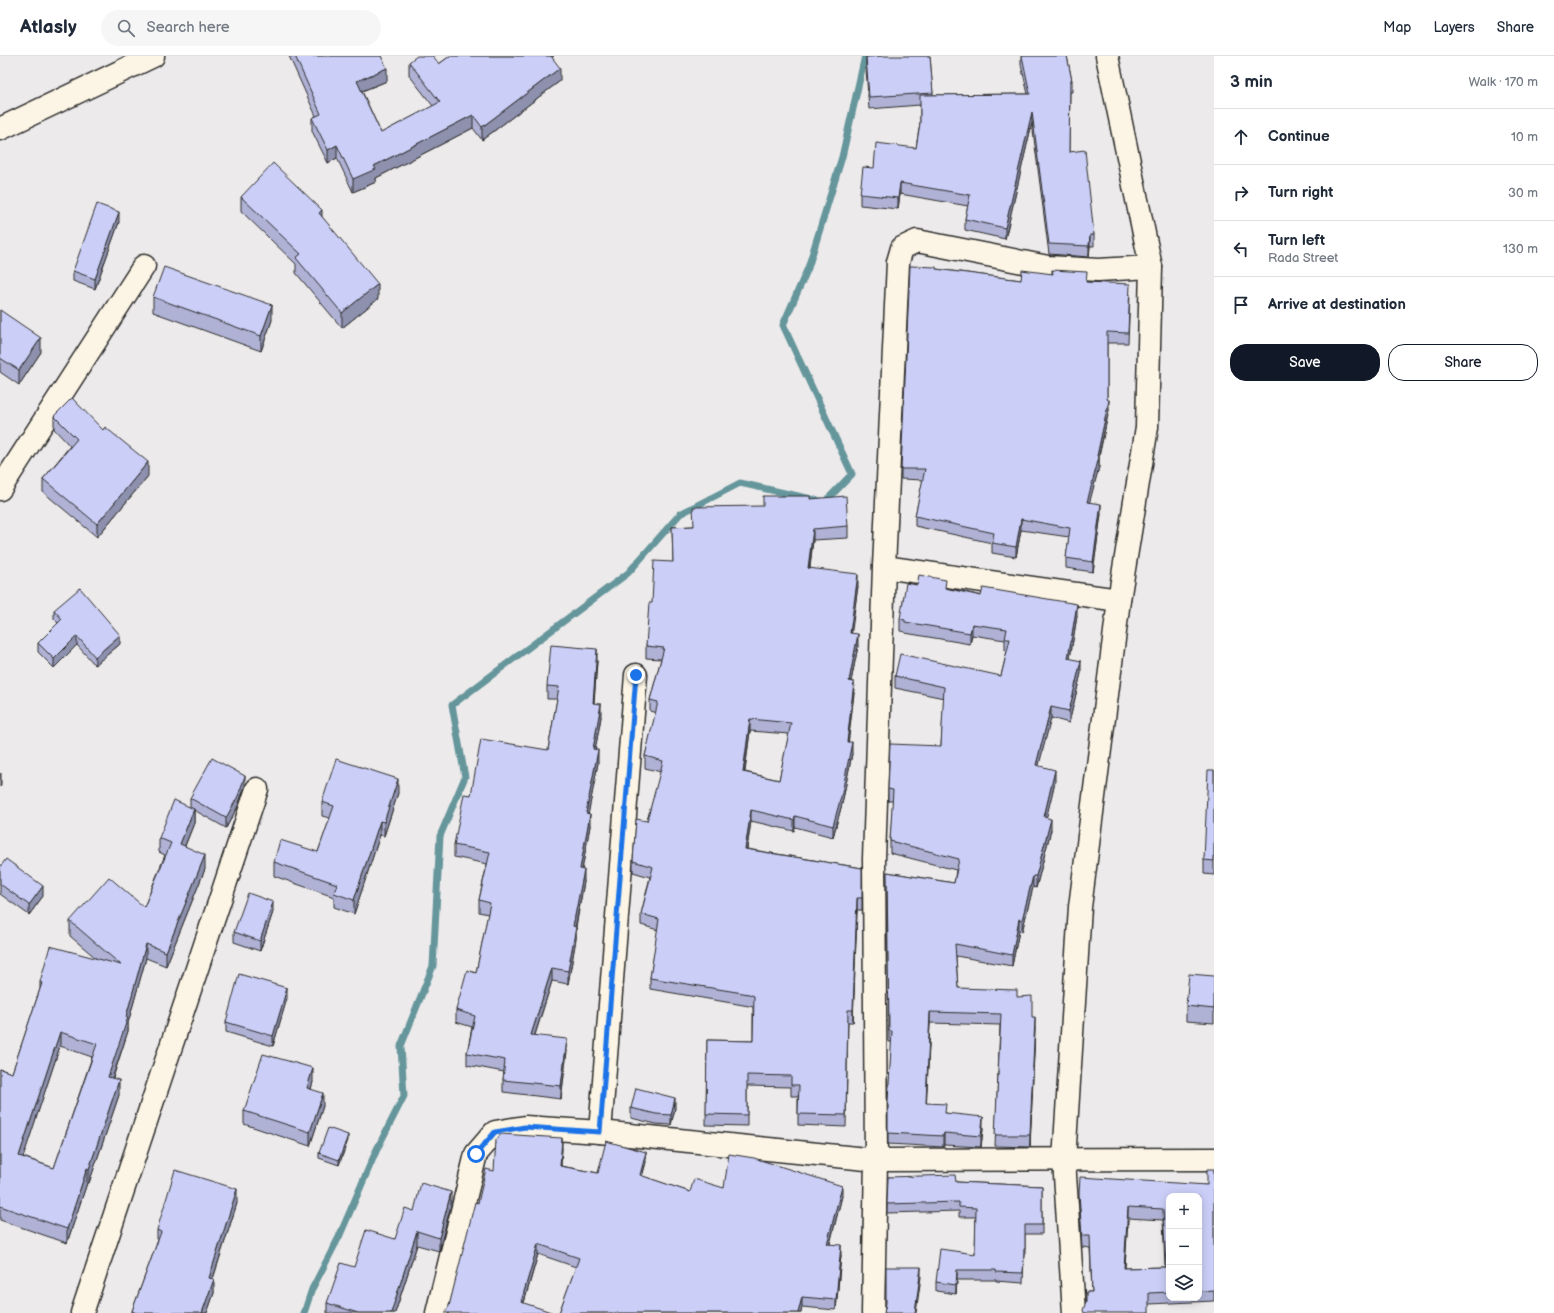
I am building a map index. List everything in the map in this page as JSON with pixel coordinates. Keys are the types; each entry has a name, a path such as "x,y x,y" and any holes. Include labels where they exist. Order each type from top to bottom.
{"street":[{"path":"0,129 153,56"},
{"path":"1074,1313 1064,1160 1080,907 1119,600 1147,427 1151,267 1107,56"},
{"path":"873,1313 876,1160 874,859 884,567 898,262 902,248 916,242 1048,267 1098,270 1151,267"},
{"path":"0,489 144,266"},
{"path":"884,567 1119,600"},
{"path":"600,1132 636,675"},
{"path":"82,1313 257,789"},
{"path":"436,1313 476,1154 495,1132 525,1127 600,1132 876,1160 1214,1159"}],"building":[{"path":"295,56 381,56 387,68 357,81 381,133 440,102 409,62 417,56 433,56 439,64 450,56 551,56 560,68 482,127 473,115 374,166 376,169 353,179 337,145 328,150 312,118 321,114"},
{"path":"930,56 933,93 869,97 866,57"},
{"path":"1022,56 1067,56 1072,81 1070,81 1069,152 1085,150 1094,235 1090,235 1089,246 1049,244 1032,112 1005,228 965,219 970,195 900,183 898,198 860,194 863,167 874,168 876,143 916,148 920,123 920,95 1030,94"},
{"path":"273,163 322,210 319,213 378,284 342,313 296,258 301,254 241,197"},
{"path":"97,204 119,212 95,279 73,271"},
{"path":"910,266 936,267 936,269 1021,280 1022,270 1053,274 1052,270 1087,272 1086,282 1130,284 1128,333 1107,332 1107,399 1109,400 1097,456 1099,457 1087,502 1101,504 1093,562 1066,558 1070,528 1021,519 1016,547 992,543 994,533 915,516 925,469 901,469"},
{"path":"164,267 272,305 261,336 153,297"},
{"path":"0,310 41,338 19,370 0,358"},
{"path":"72,398 103,430 105,427 148,462 97,524 43,479 77,439 54,416"},
{"path":"763,496 810,496 810,499 846,496 848,526 813,529 808,568 858,574 850,633 858,634 849,681 854,682 847,742 852,742 842,793 833,826 795,816 794,820 751,810 745,849 862,868 862,898 857,898 853,1010 848,1010 846,1115 798,1114 799,1085 791,1085 791,1076 747,1075 747,1115 706,1114 707,1040 753,1041 754,996 650,978 659,919 641,914 653,867 633,861 636,819 647,821 663,761 645,756 658,702 650,700 664,648 646,646 649,603 652,603 654,561 673,562 672,527 694,526 693,507 763,506","holes":["750,719 791,723 779,780 743,772"]},
{"path":"919,575 946,580 945,588 981,596 983,588 1077,604 1068,658 1081,661 1069,711 1051,707 1036,765 1055,770 1044,817 1051,819 1036,876 1033,876 1022,920 1019,919 1012,955 955,944 958,988 1017,990 1017,997 1032,996 1032,1017 1035,1017 1030,1135 995,1135 1001,1014 930,1012 926,1103 946,1104 945,1113 983,1117 981,1136 944,1133 943,1136 888,1133 888,1101 892,1031 889,1031 887,872 954,883 959,859 890,841 893,790 888,789 890,744 941,746 944,687 895,676 900,654 1001,676 1010,639 1005,639 1007,629 972,624 970,633 905,622 905,620 900,619 906,583 917,585"},
{"path":"80,588 120,635 95,657 77,636 54,659 38,643 62,619 54,610"},
{"path":"551,645 597,649 593,703 601,704 593,749 598,750 586,813 590,814 580,869 584,870 573,926 576,927 568,971 552,968 531,1035 567,1039 561,1086 503,1080 505,1060 467,1053 475,1016 456,1010 467,970 476,973 490,903 479,900 490,852 454,845 464,794 471,795 481,739 548,750 559,687 547,686"},
{"path":"212,758 245,776 238,796 226,818 190,798"},
{"path":"336,759 398,779 384,822 380,821 354,900 334,893 337,884 274,862 280,840 318,852 334,806 322,802"},
{"path":"1208,770 1214,770 1214,861 1204,860"},
{"path":"174,800 194,809 180,844 205,855 166,952 146,944 126,1017 128,1017 108,1077 119,1080 89,1169 87,1168 67,1229 0,1206 0,1069 12,1073 42,983 40,982 50,946 121,965 70,921 109,877 144,907 171,843 159,838","holes":["60,1032 97,1044 54,1168 19,1156"]},
{"path":"6,859 43,886 29,905 0,884 0,867"},
{"path":"248,893 273,902 260,941 234,932"},
{"path":"239,974 287,988 273,1036 226,1022"},
{"path":"1189,974 1214,976 1214,1009 1186,1006"},
{"path":"263,1054 313,1068 307,1088 323,1093 310,1132 244,1111"},
{"path":"636,1088 675,1098 671,1115 656,1114 631,1108"},
{"path":"328,1128 348,1135 339,1160 319,1153"},
{"path":"501,1134 562,1138 560,1166 598,1173 606,1141 646,1152 640,1175 690,1192 694,1179 724,1188 729,1154 754,1158 842,1186 827,1244 841,1245 836,1300 802,1297 798,1313 559,1313 579,1258 538,1244 521,1302 554,1313 445,1313 449,1306 475,1202 478,1203 486,1169 494,1171 496,1140"},
{"path":"1207,1169 1214,1169 1214,1290 1202,1291 1202,1193 1166,1193 1166,1267 1166,1292 1149,1293 1149,1313 1084,1313 1083,1310 1086,1302 1086,1292 1092,1292 1090,1236 1082,1236 1079,1194 1080,1177 1207,1185","holes":["1128,1207 1163,1209 1166,1267 1124,1268"]},
{"path":"175,1170 237,1189 209,1278 214,1279 202,1313 136,1313 132,1311 161,1232 157,1230"},
{"path":"955,1175 956,1182 1042,1186 1042,1225 1025,1225 1023,1273 996,1272 996,1270 957,1270 956,1285 936,1282 940,1249 975,1254 976,1208 959,1207 959,1202 887,1204 888,1177"},
{"path":"421,1183 451,1192 439,1238 417,1231 391,1313 358,1313 327,1303 341,1263 354,1267 366,1230 395,1239 405,1208 414,1211"},
{"path":"886,1267 921,1267 915,1313 884,1313 886,1303"}],"waterway":[{"path":"304,1313 312,1289 339,1237 377,1149 404,1096 401,1046 433,966 440,836 465,777 452,705 628,573 680,514 740,483 825,502 852,474 783,325 808,268 842,157 865,56"}],"route":[{"path":"476,1154 495,1132 525,1127 600,1132 636,675"}]}
